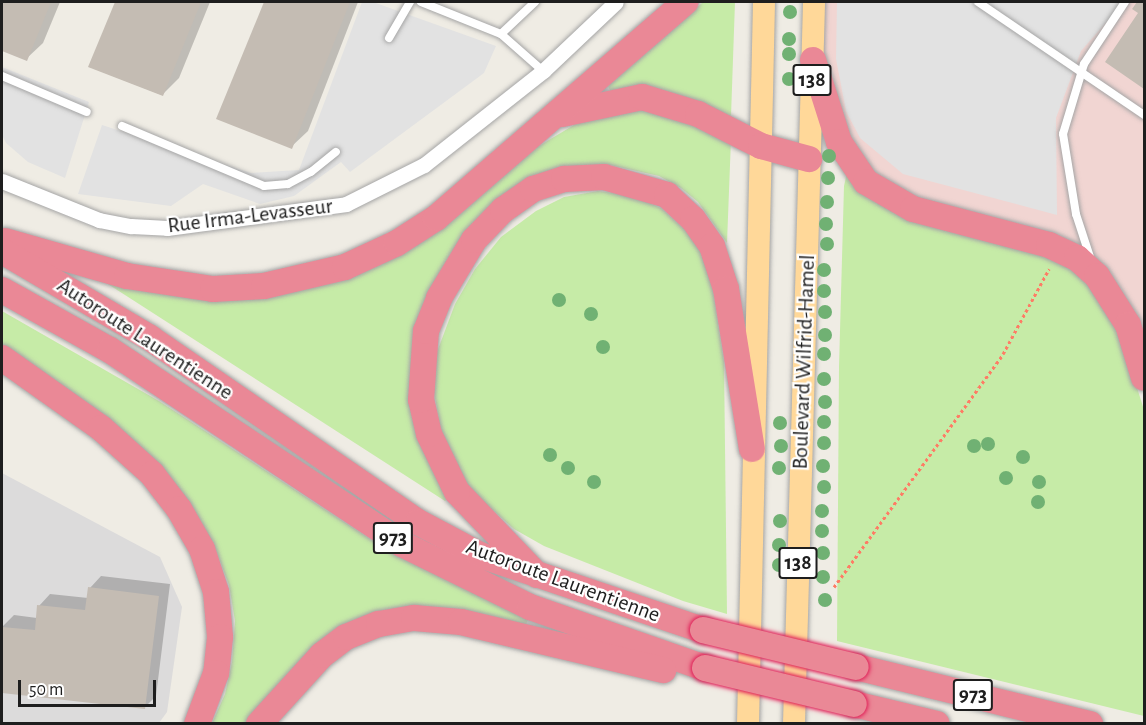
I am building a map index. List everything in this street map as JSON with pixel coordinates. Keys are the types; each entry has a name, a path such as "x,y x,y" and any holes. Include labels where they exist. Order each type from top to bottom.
{"highway":[{"path":"2,240 170,285 213,289 304,278 345,267 407,237 436,218 685,2"},
{"path":"813,60 839,142 866,182 913,208 1062,251 1097,276 1128,325 1144,378"},
{"path":"556,115 642,97 698,114 761,146 809,159"},
{"path":"537,575 457,492 429,434 421,389 426,331 455,269 474,240 503,210 533,189 564,179 604,177 667,195 693,219 712,246 726,289 752,449"},
{"name":"Autoroute Laurentienne","path":"2,251 150,338 418,522 480,555 703,630 1090,723"},
{"name":"Autoroute Laurentienne","path":"2,290 110,350 412,549 530,607 705,668 937,723"},
{"path":"2,358 101,428 152,474 179,509 202,549 216,592 220,637 216,673 197,723"},
{"path":"258,723 322,655 346,637 379,624 414,618 461,622 676,673 705,668"}],"main road":[{"name":"138","path":"748,723 752,449 764,2"},
{"name":"Boulevard Wilfrid-Hamel","path":"794,723 814,2"}],"street":[{"name":"Rue Irma-Levasseur","path":"2,181 99,220 131,226 167,228 345,204 424,165 543,71 616,2"}],"lane":[{"path":"389,38 410,2"},
{"path":"421,2 501,34 543,71"},
{"path":"501,34 535,2"},
{"path":"978,2 1144,115"},
{"path":"1097,276 1071,189 1063,134 1081,73 1125,2"},
{"path":"2,76 87,112"},
{"path":"122,126 264,186 288,184 311,172 336,152"}],"path":[{"path":"834,587 1003,354 1062,251"}],"shaded area":[{"path":"362,2 373,2 496,46 484,73 350,172 341,162 294,196 260,204 203,184 171,206 78,194 102,125 251,173 299,170"},
{"path":"814,2 1144,2 1144,378 913,209 839,142"},
{"path":"837,2 1124,2 1081,51 1056,118 1057,215 903,174 860,138 846,111 836,59"},
{"path":"2,67 89,102 65,178 28,162 6,143 2,135"},
{"path":"2,473 160,557 182,607 167,712 159,723 2,723"}],"green space":[{"path":"703,2 735,2 731,116 611,93 608,86"},
{"path":"640,105 731,139 727,243 698,202 681,188 659,176 610,165 560,168 479,217 450,254 432,288 423,451 448,498 445,501 97,277 297,291 584,119"},
{"path":"848,168 1022,243 1074,271 1093,289 1121,336 1144,410 1144,716 837,641 839,367 844,186"},
{"path":"598,191 631,195 661,208 692,236 709,264 724,362 727,614 683,601 544,546 514,529 468,488 450,458 440,425 433,387 437,352 455,304 475,269 501,237 536,211 564,197"},
{"path":"2,311 159,401 384,548 528,619 525,628 377,613 247,723 212,723 225,694 232,662 235,621 229,585 215,548 2,347"}],"building":[{"path":"2,2 51,2 27,61 2,51"},
{"path":"115,2 201,2 163,96 88,67"},
{"path":"264,2 350,2 292,149 216,119"},
{"path":"1137,2 1144,2 1144,89 1105,62 1138,13 1132,9"},
{"path":"88,587 159,596 145,709 2,693 2,627 35,630 37,605 85,610"}]}
